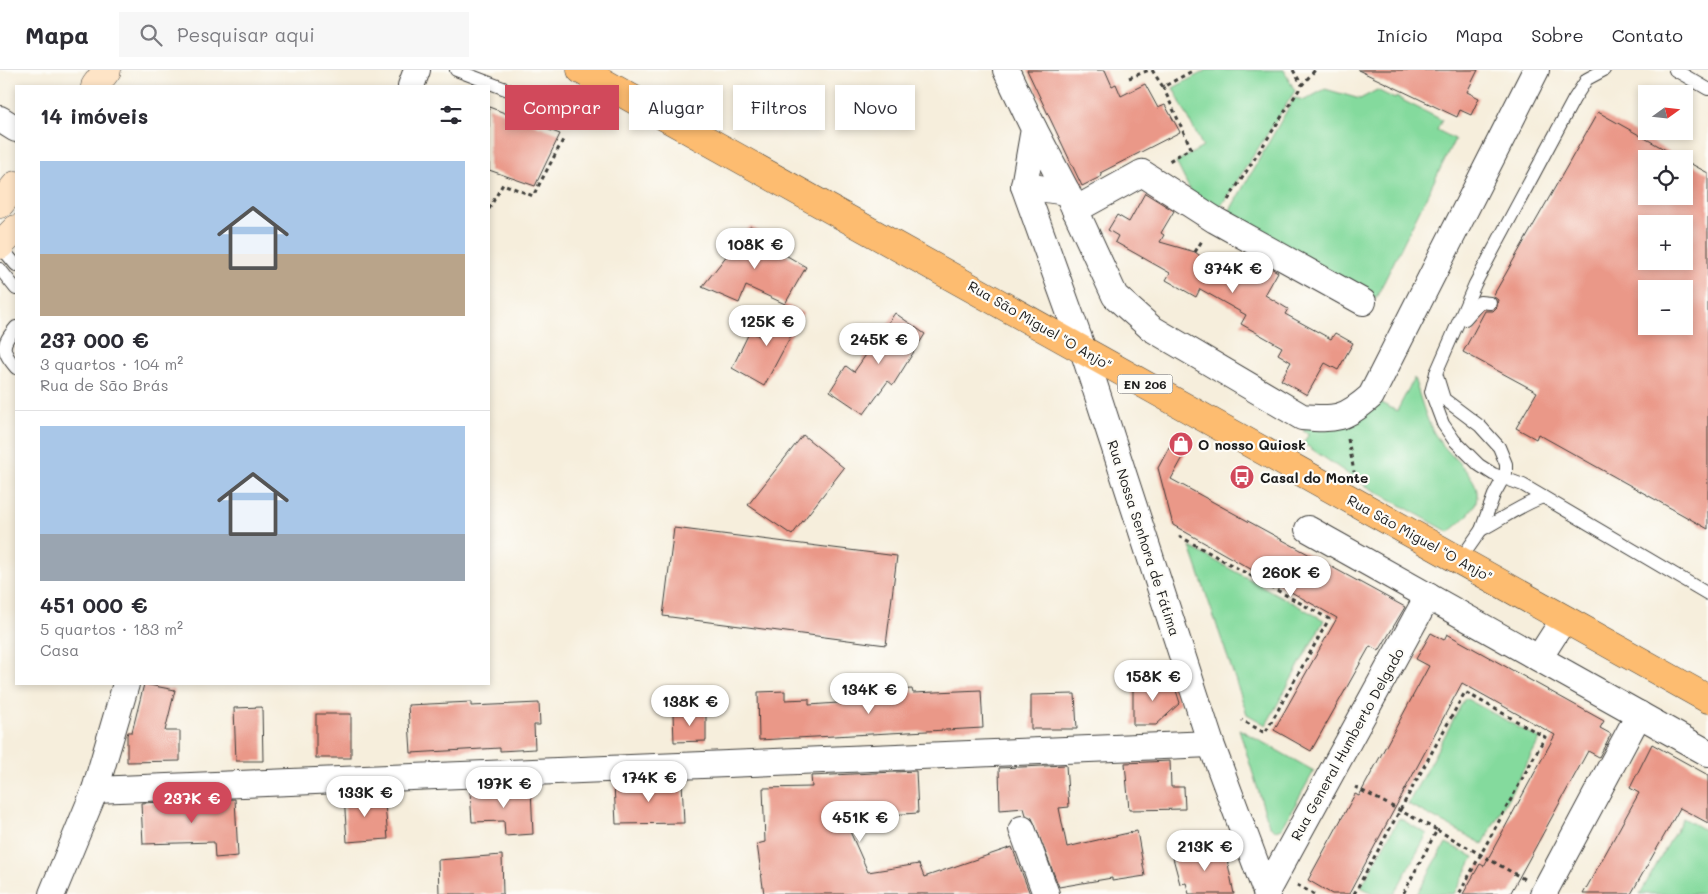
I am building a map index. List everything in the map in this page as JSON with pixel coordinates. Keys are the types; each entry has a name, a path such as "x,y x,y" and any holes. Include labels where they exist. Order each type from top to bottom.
{"main road":[{"path":"96,85 107,70"},
{"name":"Rua São Miguel \"O Anjo\"","path":"581,70 1708,699"},
{"path":"0,204 15,186"},
{"path":"0,246 15,230"}],"street":[{"path":"411,85 417,70"},
{"path":"1006,70 1071,201 1115,296 1151,328 1302,417 1328,419 1354,412 1371,396 1536,70"},
{"path":"0,119 15,128"},
{"path":"1034,129 1024,186 1071,201 1142,174 1215,220 1363,302"},
{"name":"Rua Nossa Senhora de Fátima","path":"1024,186 1083,350 1211,744 1267,893"},
{"path":"1308,529 1708,753"},
{"name":"Rua General Humberto Delgado","path":"1267,893 1428,596"},
{"path":"1539,658 1564,619"},
{"path":"52,894 95,790 126,685"},
{"path":"1534,887 1639,714"},
{"path":"95,790 1211,744"},
{"path":"1022,829 1046,894"}],"lane":[{"path":"456,70 505,89"},
{"path":"1604,70 1587,79 1574,99 1476,284 1436,372 1432,392 1443,424 1454,440 1479,465 1503,478 1523,485 1708,594"},
{"path":"1675,70 1708,89"},
{"path":"0,246 15,264"},
{"path":"0,269 15,289"},
{"path":"1458,327 1480,302 1490,303"},
{"path":"15,328 6,339 4,347 15,367"},
{"path":"1436,372 1444,399 1480,426 1499,447 1506,464 1506,473 1494,494 1481,530 1460,560"},
{"path":"1494,494 1507,486 1523,485"},
{"path":"1481,530 1506,517 1524,504 1543,497"}],"path":[{"path":"1129,78 1150,70 1163,87 1191,148 1170,158 1155,182"},
{"path":"1163,87 1194,70"},
{"path":"1293,70 1302,85"},
{"path":"1215,220 1302,85 1315,70"},
{"path":"490,207 502,184 533,196 563,140"},
{"path":"1344,415 1360,504"},
{"path":"1179,536 1328,619 1265,733 1242,720"},
{"path":"1354,894 1465,692 1546,737 1459,894"},
{"path":"1355,787 1480,854 1534,887"},
{"path":"1403,894 1437,830"},
{"path":"1291,881 1314,894"}],"green space":[{"path":"1207,70 1284,70 1295,91 1219,209 1192,194 1176,162 1203,147 1173,88"},
{"path":"1325,89 1360,99 1377,90 1395,99 1396,97 1442,120 1437,130 1455,139 1376,298 1225,219 1294,98 1305,100"},
{"path":"1414,378 1425,413 1434,433 1473,480 1477,491 1475,503 1467,516 1449,532 1361,483 1303,443 1309,434 1303,431 1306,427 1379,402 1397,411"},
{"path":"1190,547 1324,620 1266,725 1247,714"},
{"path":"1465,698 1540,739 1483,844 1408,804"},
{"path":"1239,729 1314,771 1282,828 1275,830 1269,825"},
{"path":"1399,818 1427,834 1394,894 1374,894 1361,887"},
{"path":"1683,818 1708,832 1708,894 1640,894"},
{"path":"1446,843 1474,857 1454,894 1417,894"}],"building":[{"path":"1027,70 1105,70 1112,86 1116,84 1121,96 1145,84 1158,108 1165,105 1180,132 1100,173 1102,176 1082,186"},
{"path":"1358,70 1478,70 1467,92 1479,98 1471,115 1460,110 1457,117"},
{"path":"490,107 505,113 505,130 549,130 560,134 535,186 490,170"},
{"path":"1598,112 1638,134 1638,140 1648,140 1666,150 1638,150 1638,205 1693,205 1693,165 1708,173 1708,529 1538,434 1536,439 1516,428 1537,392 1463,352 1485,311 1493,311 1497,307 1498,300 1493,296"},
{"path":"1145,193 1174,211 1161,233 1164,235 1160,242 1195,252 1224,274 1229,265 1240,271 1248,256 1278,272 1265,295 1288,309 1285,314 1331,339 1335,333 1353,343 1338,370 1325,363 1307,395 1281,380 1291,362 1278,354 1282,347 1241,324 1246,315 1200,289 1196,297 1166,280 1170,273 1115,242 1118,236 1108,230 1117,215 1129,222"},
{"path":"750,226 767,236 765,243 806,267 785,304 746,286 739,303 702,287"},
{"path":"785,304 803,313 764,386 732,368 750,331 766,340"},
{"path":"895,313 925,334 893,385 888,381 864,414 830,391 846,366 854,372"},
{"path":"1176,434 1191,443 1171,479 1405,607 1379,651 1370,646 1311,751 1274,730 1337,618 1173,525 1158,468"},
{"path":"803,435 844,468 792,535 748,505"},
{"path":"674,528 897,556 886,645 663,616"},
{"path":"1431,633 1444,640 1447,634 1604,721 1600,728 1611,734 1599,757 1588,751 1510,894 1463,894 1480,864 1484,866 1555,735 1462,683 1349,894 1332,894 1308,880 1355,794 1359,796 1429,666 1416,659"},
{"path":"1173,681 1180,703 1156,725 1133,725 1133,684"},
{"path":"144,685 175,690 165,731 180,731 180,761 127,762 127,735 128,732 132,732"},
{"path":"912,689 913,693 981,690 983,728 759,740 758,692 785,691 785,700 809,699 809,705 881,700 880,691"},
{"path":"1075,694 1077,729 1031,729 1031,695"},
{"path":"471,702 471,706 539,703 540,725 534,725 535,749 500,751 500,748 411,753 408,705"},
{"path":"262,707 263,761 236,761 234,708"},
{"path":"706,713 706,741 674,742 673,714"},
{"path":"316,714 351,714 351,758 316,758"},
{"path":"1652,744 1708,775 1708,823 1680,808 1631,894 1583,894 1639,793 1630,788"},
{"path":"1170,761 1171,787 1184,787 1185,809 1129,810 1125,763"},
{"path":"1066,765 1069,807 1059,808 1067,847 1137,831 1145,876 1112,881 1112,878 1059,887 1032,818 1026,815 1024,808 1000,810 999,768"},
{"path":"916,771 918,813 844,818 868,872 919,864 924,877 1012,847 1030,894 764,894 757,844 765,842 763,788 812,787 811,776"},
{"path":"682,781 684,823 616,824 614,784"},
{"path":"531,788 533,834 505,836 504,821 472,822 470,791"},
{"path":"378,793 379,804 385,804 388,839 347,842 344,795"},
{"path":"235,799 238,856 215,858 214,842 143,844 141,803"},
{"path":"1224,844 1234,894 1189,894 1186,883 1180,884 1173,858"},
{"path":"502,855 503,894 439,894 438,860"}],"place":[{"name":"O nosso Quiosk","path":"1181,444"},
{"name":"Casal do Monte","path":"1242,477"}]}
